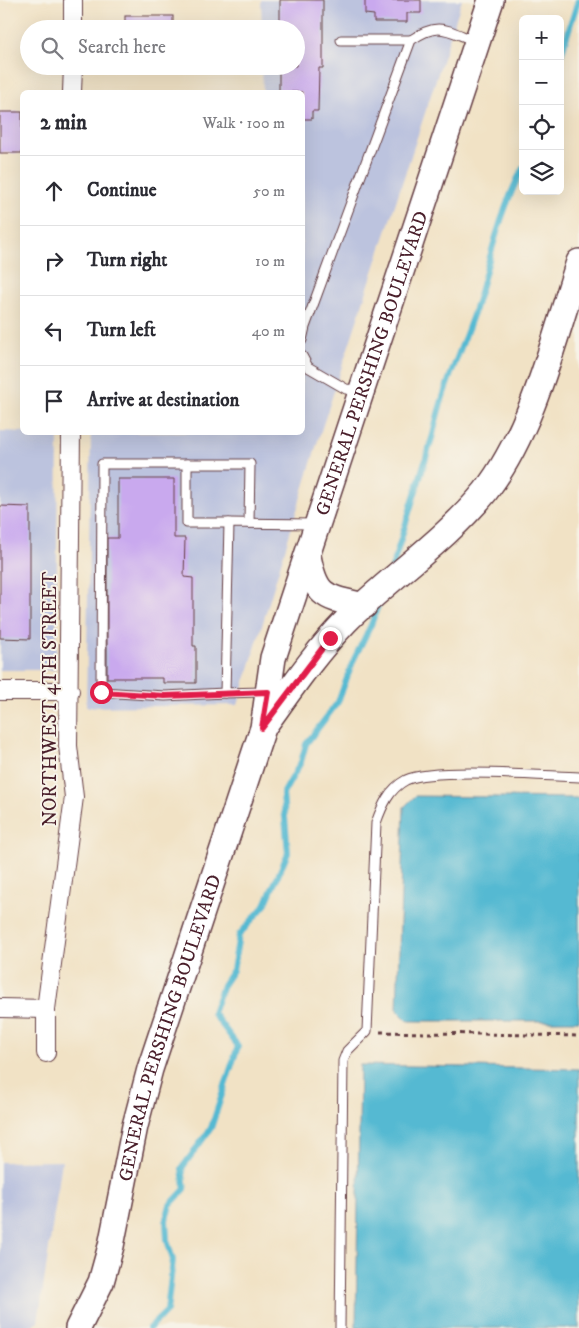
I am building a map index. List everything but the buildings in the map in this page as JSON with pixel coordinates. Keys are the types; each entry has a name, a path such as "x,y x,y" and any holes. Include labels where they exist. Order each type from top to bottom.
{"main road":[{"name":"GENERAL PERSHING BOULEVARD","path":"78,1328 101,1282 112,1246 135,1126 150,1069 262,728 273,658 491,0"},
{"name":"GENERAL PERSHING BOULEVARD","path":"262,728 330,638 460,519 485,492 523,429 579,262"},
{"path":"308,556 312,578 324,593 332,598 364,606"}],"street":[{"path":"73,0 73,20"},
{"path":"72,75 72,90"},
{"name":"NORTHWEST 4TH STREET","path":"46,1053 46,1009 74,797 68,746 71,435"},
{"path":"0,691 70,691"},
{"path":"0,1008 46,1009"}],"lane":[{"path":"341,40 410,40 423,32 441,28 477,42"},
{"path":"305,327 410,40"},
{"path":"305,362 308,367 346,389 362,390"},
{"path":"249,523 250,464 102,464 101,692 165,696 268,692"},
{"path":"187,464 187,523 318,524"},
{"path":"225,693 229,523"},
{"path":"340,1328 343,1061 348,1051 367,1031 376,823 385,798 406,780 437,774 579,777"}],"path":[{"path":"367,1031 579,1036"}],"shaded area":[{"path":"261,0 462,0 319,437 238,705 86,707 91,435 305,435 305,90 263,90 262,75 305,75 305,20 262,20"},
{"path":"0,431 20,432 20,435 58,435 56,670 0,670"},
{"path":"62,1161 38,1322 28,1328 0,1328 0,1162"}],"water":[{"path":"415,796 579,798 579,1021 408,1021 397,1010 404,807"},
{"path":"360,1065 579,1069 579,1328 356,1328"}],"waterway":[{"path":"564,46 578,0"},
{"path":"392,568 446,388 474,312 507,203 519,176"},
{"path":"149,1328 167,1311 173,1260 167,1240 166,1220 170,1205 185,1189 182,1168 211,1128 238,1046 213,1013 223,985 233,970 239,935 265,905 288,853 283,794 301,762 306,744 338,702 354,659 371,625 379,603"}],"route":[{"path":"101,692 165,696 268,692 262,728 330,638"}]}
